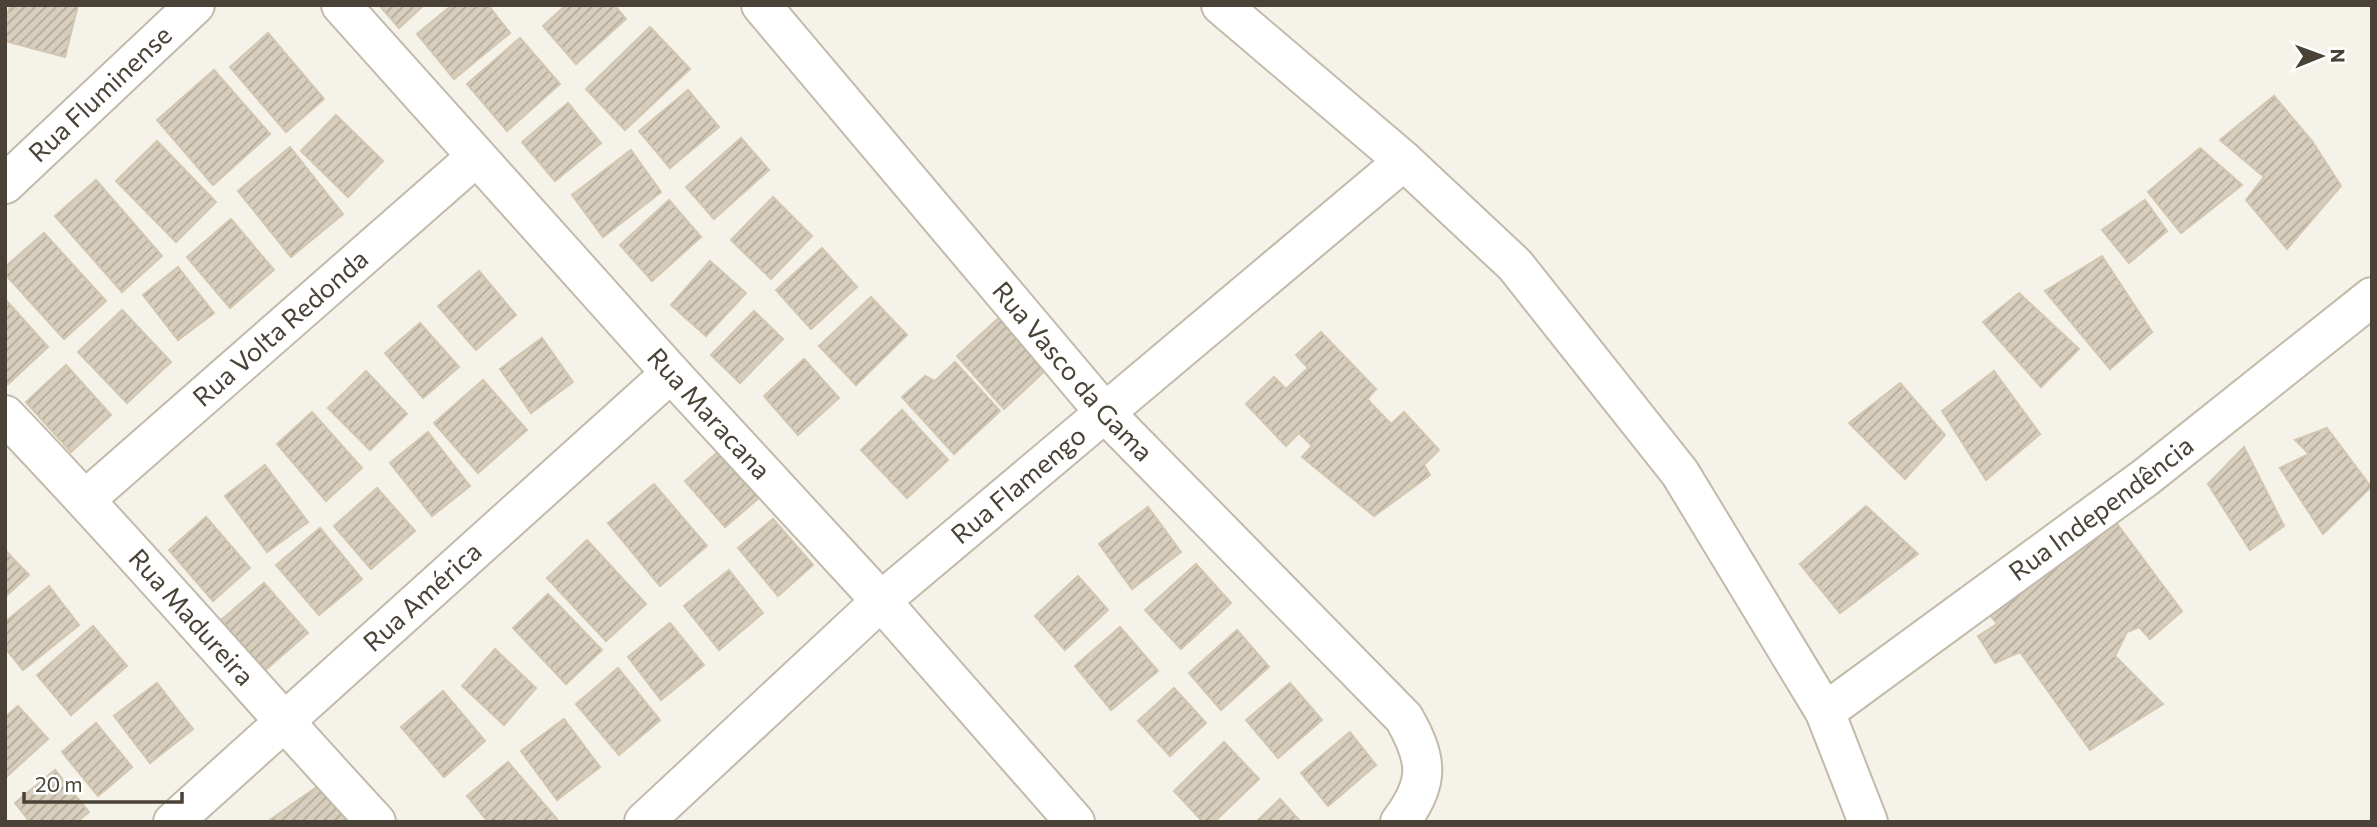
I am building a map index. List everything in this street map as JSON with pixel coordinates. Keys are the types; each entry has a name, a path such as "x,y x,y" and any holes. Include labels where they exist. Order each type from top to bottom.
{"street":[{"name":"Rua Fluminense","path":"7,180 195,5"},
{"name":"Rua Maracana","path":"341,5 671,373 881,601 1075,822"},
{"name":"Rua Vasco da Gama","path":"761,5 1106,414 1404,719 1419,744 1423,777 1415,802 1400,822"},
{"path":"1222,5 1404,162 1515,265 1680,473 1825,712 1868,822"},
{"name":"Rua Volta Redonda","path":"86,499 476,157"},
{"name":"Rua Flamengo","path":"644,822 881,601 1404,162"},
{"name":"Rua Independência","path":"1825,712 2146,477 2372,298"},
{"name":"Rua América","path":"173,822 671,373"},
{"name":"Rua Madureira","path":"5,415 86,499 283,722 376,822"}],"building":[{"path":"10,5 78,5 65,57 5,41 5,24"},
{"path":"379,5 424,5 399,28"},
{"path":"452,5 488,5 510,33 454,79 417,34"},
{"path":"566,5 614,5 626,19 576,64 543,26"},
{"path":"650,27 690,69 625,130 586,89"},
{"path":"268,33 324,99 286,132 230,67"},
{"path":"520,38 560,84 507,131 467,84"},
{"path":"214,70 270,134 213,185 157,120"},
{"path":"688,90 719,127 670,168 639,131"},
{"path":"2274,96 2312,141 2341,186 2287,249 2246,200 2264,177 2220,140"},
{"path":"568,103 601,143 555,181 522,142"},
{"path":"336,115 383,161 348,197 301,151"},
{"path":"741,138 769,170 714,219 686,187"},
{"path":"157,141 216,202 176,242 116,181"},
{"path":"290,147 343,214 291,257 238,191"},
{"path":"2200,148 2242,185 2181,233 2148,192"},
{"path":"631,150 661,192 603,237 572,195"},
{"path":"96,180 162,256 122,292 55,216"},
{"path":"773,197 812,236 771,279 731,240"},
{"path":"669,200 701,237 652,281 620,245"},
{"path":"2145,200 2167,231 2129,263 2102,230"},
{"path":"231,219 274,270 230,308 187,257"},
{"path":"44,233 106,301 64,339 5,274 5,267"},
{"path":"822,248 857,287 811,329 776,290"},
{"path":"2102,256 2152,332 2110,369 2045,291"},
{"path":"710,261 746,293 706,336 671,305"},
{"path":"178,267 214,313 178,340 143,295"},
{"path":"479,271 516,315 476,350 438,306"},
{"path":"2019,293 2079,349 2041,387 1983,322"},
{"path":"871,297 907,335 856,385 819,346"},
{"path":"5,299 48,347 8,384 5,381"},
{"path":"122,310 171,362 127,403 78,352"},
{"path":"754,311 783,339 740,383 711,355"},
{"path":"1001,316 1048,368 1004,409 957,356"},
{"path":"420,323 459,367 423,398 385,353"},
{"path":"1321,332 1376,389 1367,399 1391,424 1404,412 1439,450 1424,465 1430,475 1374,516 1302,457 1312,446 1299,433 1286,446 1246,404 1274,377 1286,389 1308,368 1296,355"},
{"path":"542,338 573,382 531,413 500,369"},
{"path":"804,359 839,398 798,435 764,396"},
{"path":"955,362 1000,411 954,454 902,397 925,376 935,381"},
{"path":"66,365 111,415 71,452 26,402"},
{"path":"366,371 407,414 370,450 328,408"},
{"path":"1994,371 2040,434 1986,480 1942,411"},
{"path":"483,380 527,430 478,473 434,423"},
{"path":"1900,383 1945,435 1905,479 1849,423"},
{"path":"902,410 948,460 907,498 861,450"},
{"path":"312,412 362,468 326,501 277,444"},
{"path":"2327,428 2371,487 2323,534 2280,468 2309,454 2295,440"},
{"path":"428,432 470,486 432,516 390,463"},
{"path":"2244,447 2284,526 2250,550 2208,484"},
{"path":"720,450 760,497 725,527 685,481"},
{"path":"265,465 308,522 267,552 225,496"},
{"path":"654,484 707,546 660,586 608,523"},
{"path":"377,488 415,531 371,569 334,526"},
{"path":"1866,506 1918,554 1840,613 1800,564"},
{"path":"1148,507 1181,552 1132,589 1099,544"},
{"path":"206,517 250,568 213,601 169,550"},
{"path":"773,519 813,565 778,596 738,548"},
{"path":"2115,521 2182,611 2150,639 2139,627 2127,632 2115,656 2163,704 2090,750 2020,652 1995,663 1978,636 1997,624 1989,614"},
{"path":"320,528 362,579 319,615 276,565"},
{"path":"587,540 646,604 606,641 547,578"},
{"path":"5,550 29,575 5,597"},
{"path":"1196,564 1231,603 1181,649 1145,610"},
{"path":"729,570 763,613 719,650 684,606"},
{"path":"1078,576 1108,610 1065,650 1035,616"},
{"path":"264,583 308,633 264,671 221,620"},
{"path":"49,586 79,625 23,670 5,648 5,622"},
{"path":"548,594 602,650 566,684 513,628"},
{"path":"670,623 704,665 661,700 628,657"},
{"path":"93,626 127,666 71,715 37,675"},
{"path":"1120,627 1158,671 1111,710 1075,666"},
{"path":"1237,630 1269,667 1221,710 1189,673"},
{"path":"495,649 536,688 504,725 462,686"},
{"path":"618,668 660,720 619,755 576,704"},
{"path":"157,683 193,729 150,763 114,716"},
{"path":"1290,683 1322,720 1278,758 1246,720"},
{"path":"1174,688 1206,723 1170,756 1138,721"},
{"path":"443,691 485,741 444,777 401,727"},
{"path":"18,706 48,739 5,778 5,717"},
{"path":"564,719 600,767 557,800 521,751"},
{"path":"96,723 132,767 98,796 62,752"},
{"path":"1350,732 1376,765 1328,806 1301,773"},
{"path":"1224,742 1259,779 1214,822 1203,822 1174,791"},
{"path":"508,762 557,819 554,822 488,822 467,796"},
{"path":"55,770 89,812 77,822 30,822 15,803"},
{"path":"331,777 363,822 267,822"},
{"path":"1280,799 1301,822 1256,822"}]}
